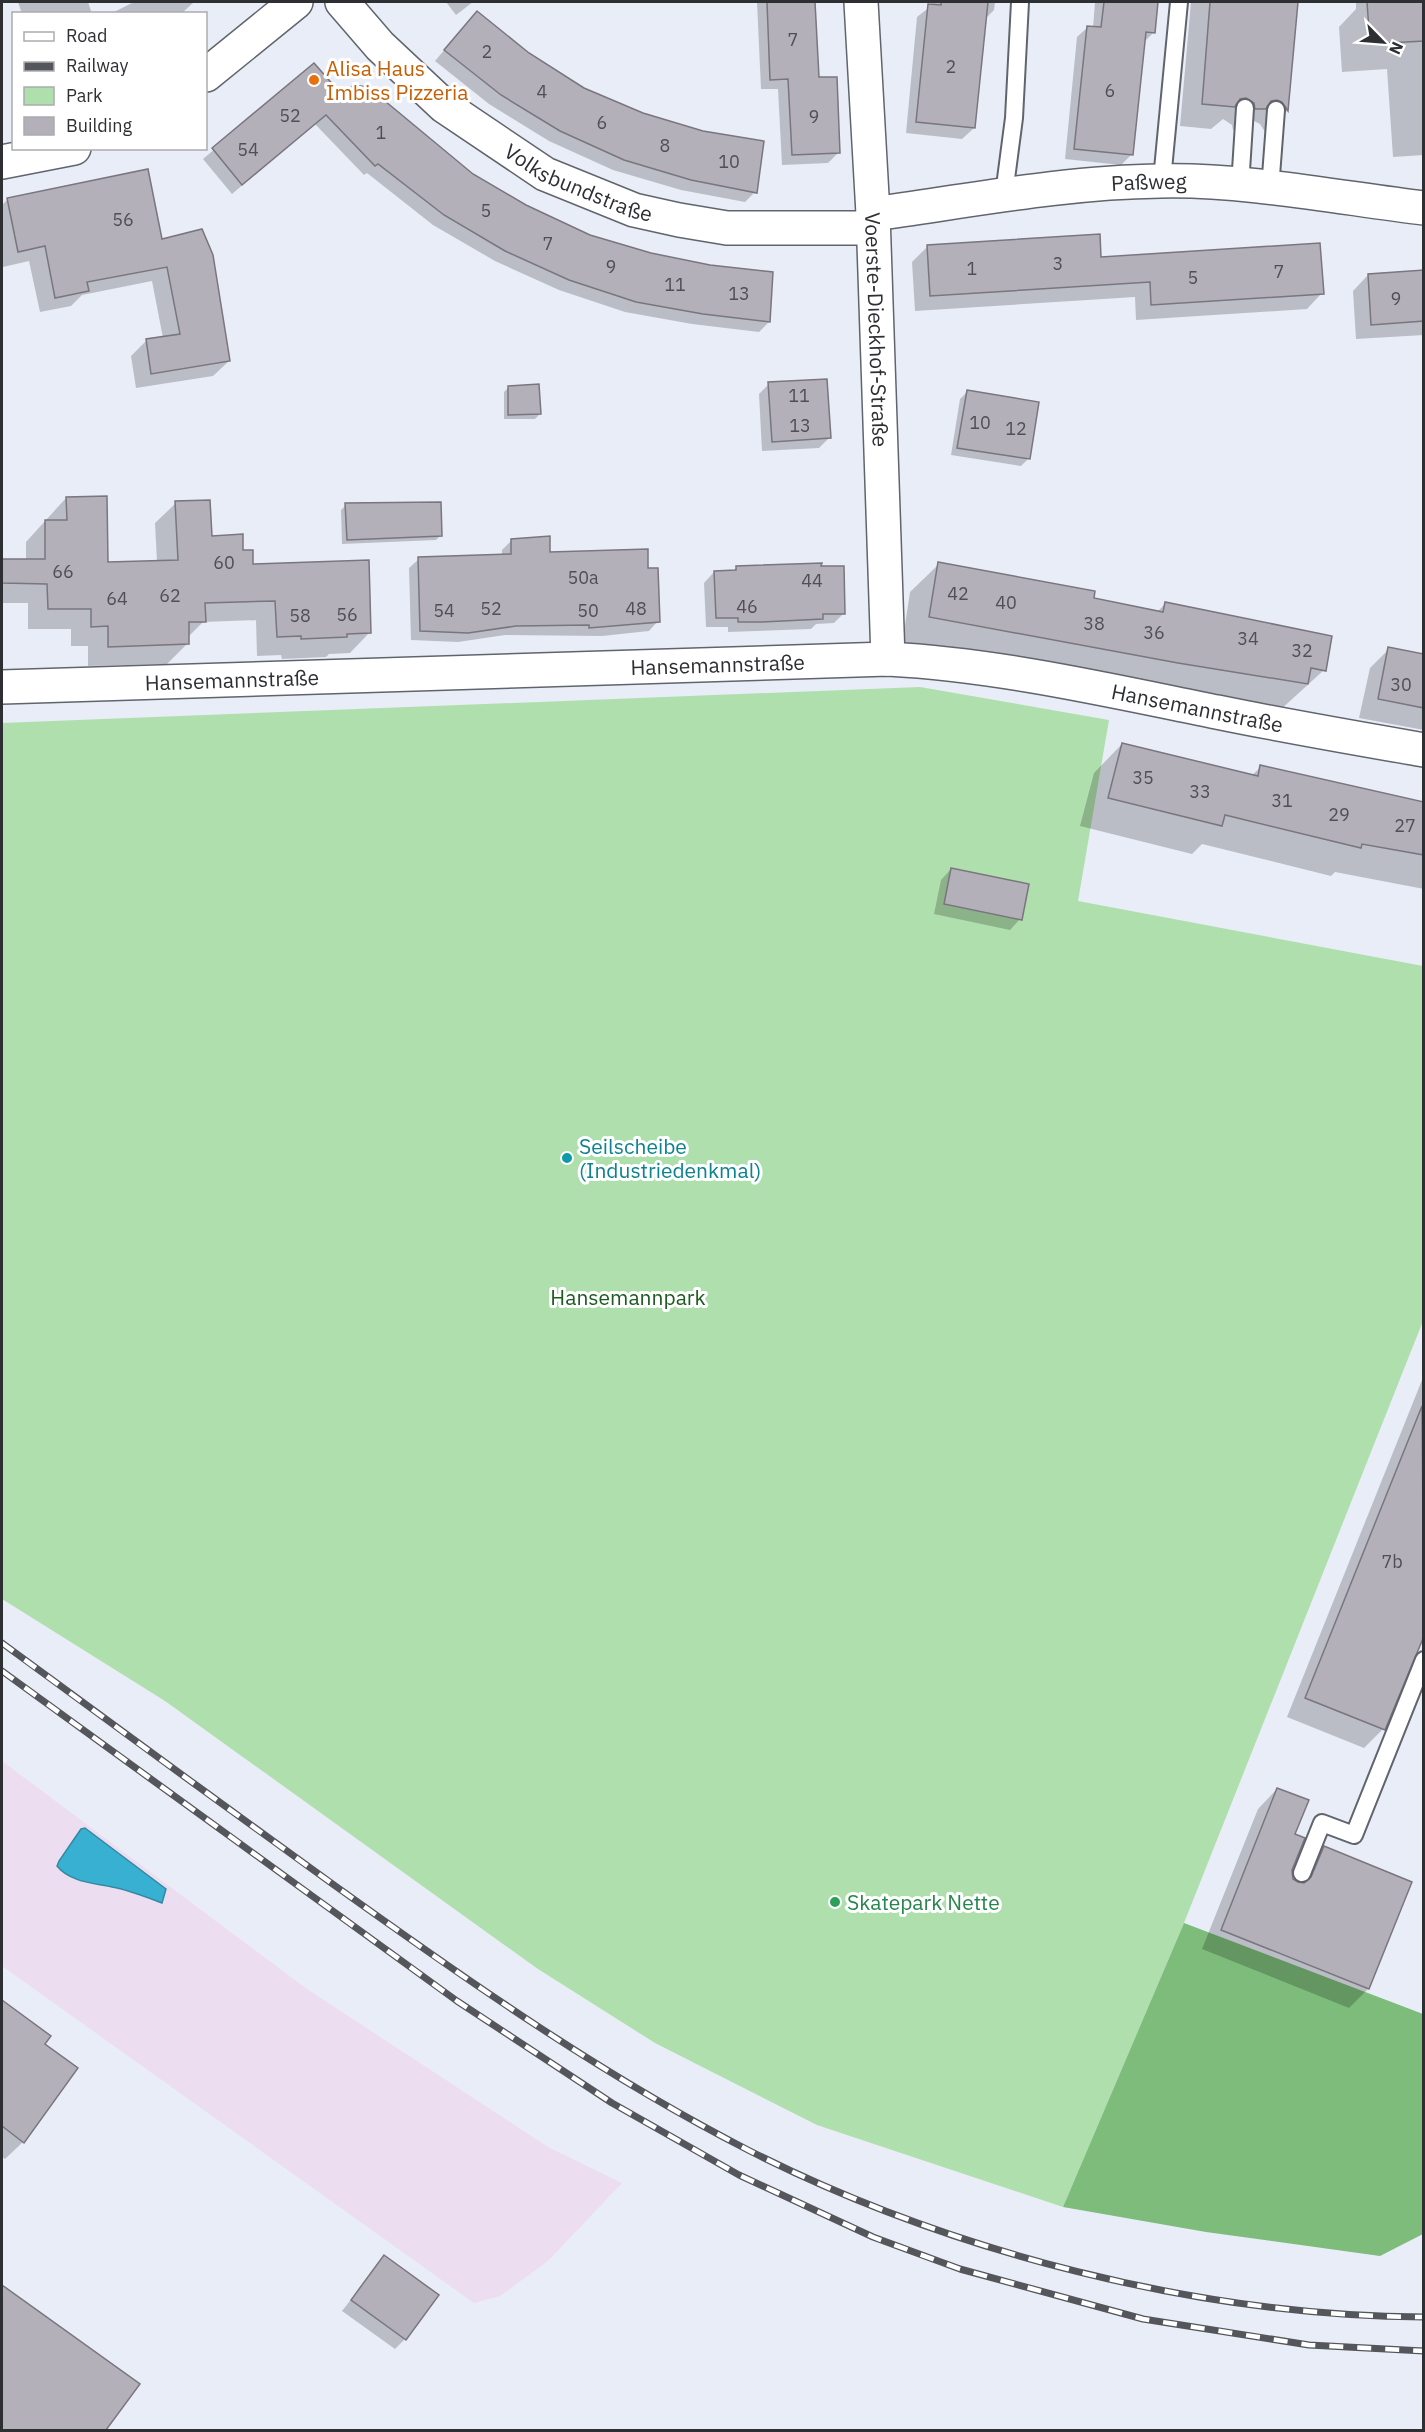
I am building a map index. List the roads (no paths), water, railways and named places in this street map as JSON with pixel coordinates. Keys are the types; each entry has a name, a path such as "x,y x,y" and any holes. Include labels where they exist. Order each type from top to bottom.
{"street":[{"path":"207,74 296,2"},
{"name":"Volksbundstraße","path":"342,2 380,46 444,106 545,174 634,210 727,228 872,221"},
{"name":"Voerste-Dieckhof-Straße","path":"861,2 872,221 888,659"},
{"path":"2,162 64,150"},
{"name":"Paßweg","path":"872,221 1004,194 1162,180 1255,187 1424,208"},
{"name":"Hansemannstraße","path":"2,687 888,659 943,662 1079,684 1246,718 1424,750"}],"lane":[{"path":"1004,194 1014,118 1020,2"},
{"path":"1162,180 1179,2"},
{"path":"1245,108 1255,187"},
{"path":"1255,187 1276,110"},
{"path":"1302,1873 1322,1823 1354,1835 1424,1660"}],"water":[{"path":"85,1828 166,1889 162,1903 125,1890 82,1881 62,1871 57,1866 59,1861 81,1829"}],"railway":[{"path":"2,1643 334,1885 485,1991 588,2059 748,2150 825,2186 907,2219 991,2247 1077,2271 1164,2291 1251,2305 1338,2314 1424,2317"},
{"path":"2,1671 457,2001 612,2103 739,2175 873,2237 960,2269 1143,2319 1309,2345 1424,2351"}],"place":[{"name":"Alisa Haus Imbiss Pizzeria","path":"314,80"},
{"name":"Seilscheibe (Industriedenkmal)","path":"567,1158"},
{"name":"Skatepark Nette","path":"835,1902"}],"park label":[{"name":"Hansemannpark","path":"628,1297"}]}
